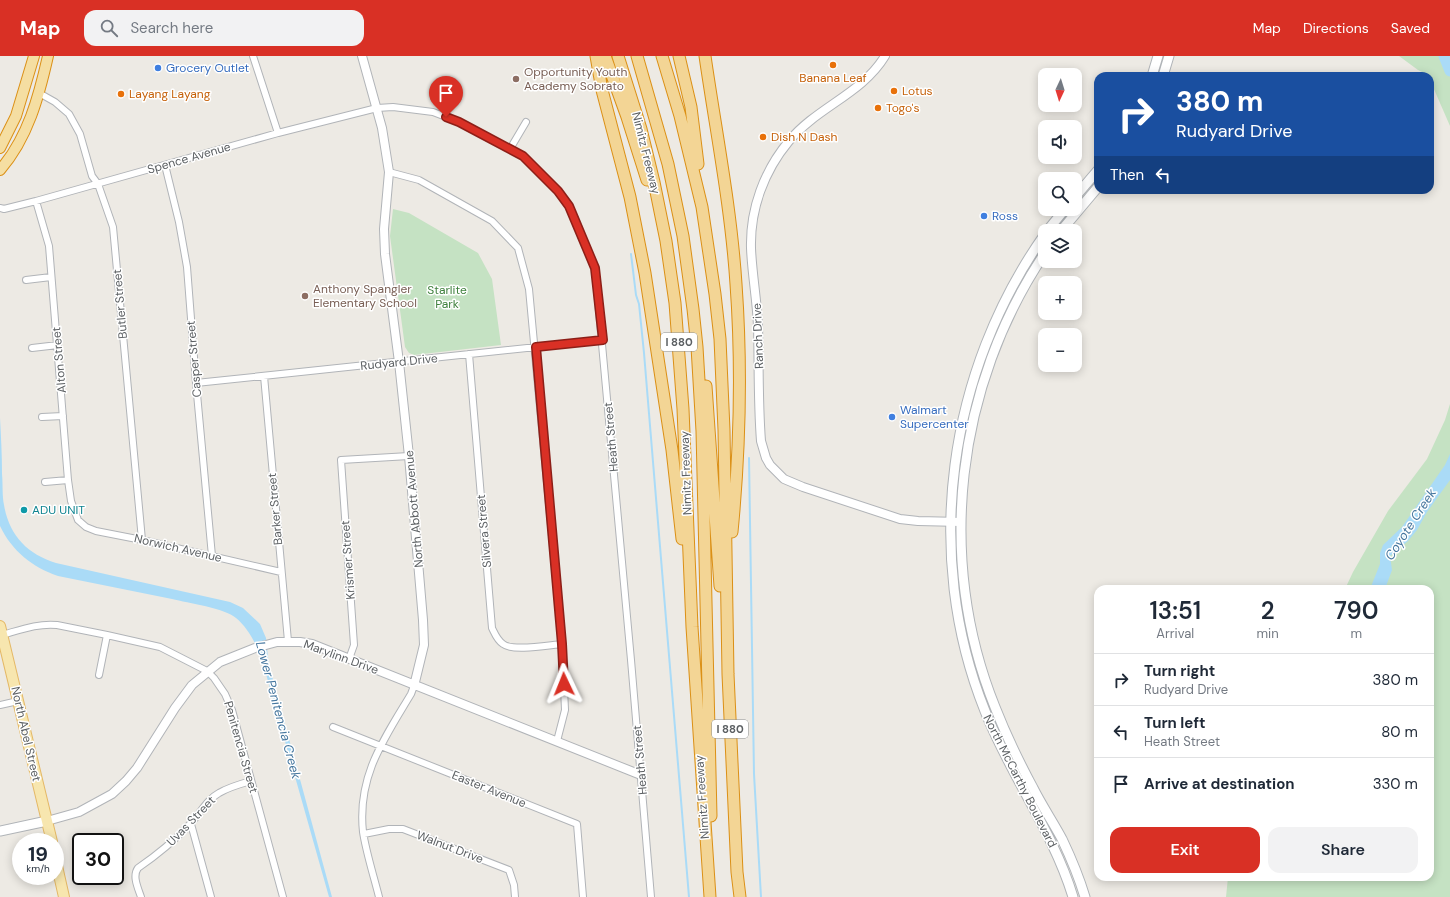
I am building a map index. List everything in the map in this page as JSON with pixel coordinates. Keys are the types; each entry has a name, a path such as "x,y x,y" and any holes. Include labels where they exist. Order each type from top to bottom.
{"highway":[{"path":"0,148 16,116 34,56"},
{"path":"0,170 12,154 26,130 39,93 48,56"},
{"path":"596,56 602,90 630,197 645,273 672,450 692,627"},
{"path":"605,56 627,117 666,241"},
{"name":"Nimitz Freeway","path":"618,56 641,129 654,182 666,241 675,303 681,363 692,627 711,897"},
{"path":"637,56 649,84 677,170 690,235 700,308 718,560 731,830 737,872"},
{"path":"644,56 676,202 689,272 697,347 702,430 711,897"},
{"name":"I 880","path":"662,56 680,116 702,207 720,339 728,674 737,872 740,897"},
{"path":"679,56 694,126 702,207"},
{"path":"705,56 727,202 736,283 738,318 739,417 727,586"},
{"path":"29,76 32,87 39,93"},
{"path":"24,93 28,103 29,120"}],"main road":[{"path":"1153,72 1158,56"},
{"path":"1164,72 1169,56"},
{"path":"1082,189 1094,175"},
{"path":"1067,224 1094,192"},
{"path":"1052,224 1059,216"},
{"name":"North McCarthy Boulevard","path":"1038,244 1023,267 996,318 974,375 958,440 952,482 950,522 951,560 954,592 963,640 974,681 995,735 1051,843 1063,869 1073,897"},
{"name":"North McCarthy Boulevard","path":"1038,265 1014,304 998,341 985,378 969,442 963,483 961,522 962,567 974,638 986,684 1008,737 1071,859 1085,897"},
{"name":"North Abel Street","path":"1,630 50,833"},
{"name":"Marylinn Drive","path":"0,831 47,821"},
{"path":"61,885 64,897"}],"street":[{"path":"253,56 278,134"},
{"name":"North Abbott Avenue","path":"362,56 378,108 389,172 384,229 385,254 409,456 424,631 422,656 414,686 411,694 380,746 368,776 364,794 362,812 364,834 379,897"},
{"name":"Ranch Drive","path":"885,56 875,70 860,85 813,118 796,133 776,159 761,190 753,223 751,246 758,325 761,441 766,458 770,465 777,473 793,484 900,519 961,522"},
{"name":"Butler Street","path":"39,93 55,102 69,114 80,134 92,176 98,184 113,228 142,540"},
{"name":"Heath Street","path":"378,108 393,106 433,112 459,122 523,156 558,191 569,206 595,268 603,340 652,897"},
{"name":"Spence Avenue","path":"0,208 4,209 378,108"},
{"path":"510,149 526,122"},
{"name":"Casper Street","path":"165,165 180,222 187,267 212,556"},
{"path":"389,172 419,180 492,221 518,248 529,289 536,347 562,644 565,710 557,741"},
{"name":"Alton Street","path":"36,200 49,246 68,480 71,501 78,520"},
{"path":"26,280 51,277"},
{"name":"Rudyard Drive","path":"196,384 603,340"},
{"path":"32,348 58,345"},
{"name":"Silvera Street","path":"468,354 492,628 496,637 503,645 515,648 562,644"},
{"name":"Barker Street","path":"264,376 288,641"},
{"path":"42,417 63,416"},
{"name":"Krismer Street","path":"349,659 354,645 341,460 409,456"},
{"path":"45,482 68,480"},
{"name":"Norwich Avenue","path":"78,520 86,527 96,531 281,572"},
{"name":"Penitencia Street","path":"1,630 51,624 107,635 160,647 207,671 220,686 229,702 283,897"},
{"path":"100,675 107,635"},
{"name":"Marylinn Drive","path":"47,821 79,812 112,794 126,781 137,768 175,708 192,685 207,671 220,662 255,648 288,641 312,644 414,686 641,775"},
{"path":"0,705 18,701"},
{"name":"Easter Avenue","path":"333,727 577,824 583,897"},
{"name":"Uvas Street","path":"141,897 135,878 136,871 162,851 191,824 203,806 210,799 230,787 251,781"},
{"path":"191,824 211,897"},
{"name":"Walnut Drive","path":"364,834 389,829 403,829 509,870 514,885 515,897"}],"green space":[{"path":"1399,56 1450,56 1450,126 1434,89 1434,72 1422,72"},
{"name":"Starlite Park","path":"393,209 409,213 478,253 492,279 501,345 414,355 409,353 405,347 390,236"},
{"path":"1450,404 1450,897 1226,897 1228,881 1434,881 1434,585 1347,585 1388,511 1427,459 1445,420"}],"water":[{"name":"Lower Penitencia Creek","path":"0,418 3,493 6,516 15,534 28,549 56,563 230,602 243,608 260,624 266,638 268,658 273,680 332,897 329,897 262,659 251,636 236,618 224,611 58,576 31,563 24,557 10,543 0,526"},
{"path":"1450,454 1450,480 1427,512 1417,530 1408,541 1390,556 1392,570 1386,585 1372,585 1380,564 1380,553 1383,545 1402,527 1445,465"}],"waterway":[{"name":"Coyote Creek","path":"1444,56 1450,71"},
{"path":"631,254 636,295 639,304 644,353 689,897"},
{"path":"749,458 754,774 761,897"}],"place":[{"name":"Banana Leaf","path":"833,65"},
{"name":"Grocery Outlet","path":"158,68"},
{"name":"Opportunity Youth Academy Sobrato","path":"516,79"},
{"name":"Lotus","path":"894,91"},
{"name":"Layang Layang","path":"121,94"},
{"name":"Togo's","path":"878,108"},
{"name":"Dish N Dash","path":"763,137"},
{"name":"Ross","path":"984,216"},
{"name":"Anthony Spangler Elementary School","path":"305,296"},
{"name":"Walmart Supercenter","path":"892,417"},
{"name":"ADU UNIT","path":"24,510"}],"route":[{"path":"446,117 459,122 523,156 558,191 569,206 595,268 603,340 536,347 562,644 564,684"}]}
